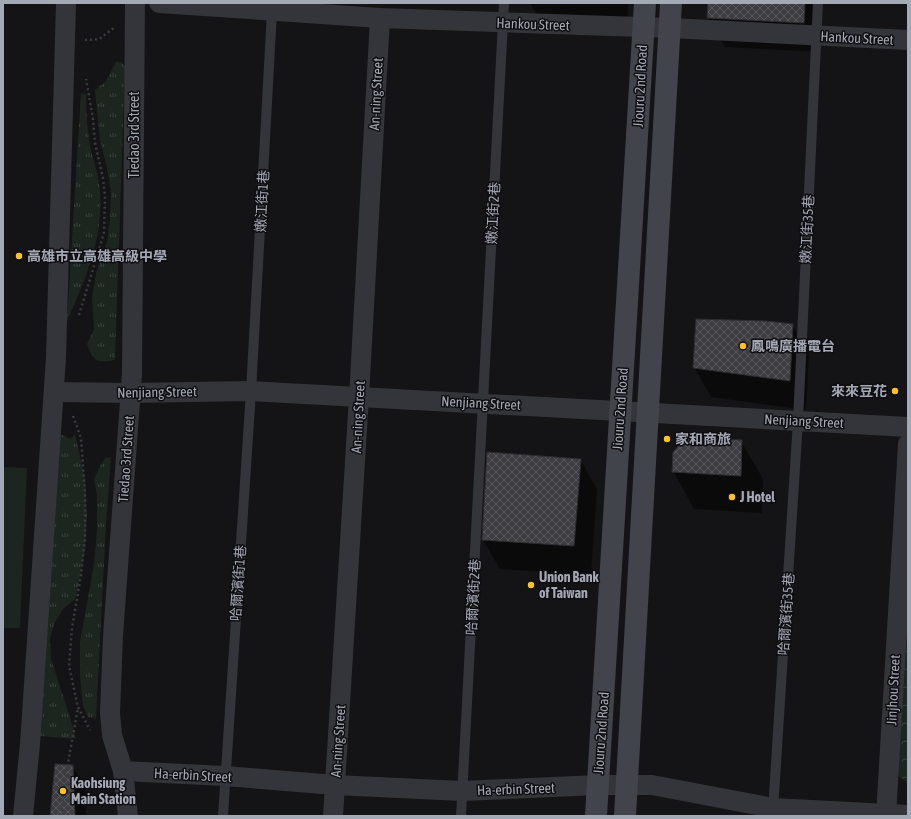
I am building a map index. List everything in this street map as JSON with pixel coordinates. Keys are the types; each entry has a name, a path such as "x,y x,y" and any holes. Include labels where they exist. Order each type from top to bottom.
{"street":[{"path":"23,816 30,744 56,357 66,3"},
{"name":"Tiedao 3rd Street","path":"128,816 123,771 112,735 110,714 113,636 131,393 135,3"},
{"name":"Hankou Street","path":"159,3 272,12 380,18 670,28 908,40"},
{"name":"Jiouru 2nd Road","path":"596,816 645,3"},
{"name":"Jiouru 2nd Road","path":"624,816 671,3"},
{"name":"An-ning Street","path":"333,816 359,397 380,18"},
{"name":"Nenjiang Street","path":"54,392 131,393 251,391 908,427"},
{"name":"Jinjhou Street","path":"886,815 905,542 908,444"},
{"name":"Ha-erbin Street","path":"123,771 225,776 335,785 462,791 598,785 652,785 773,812 908,815"}],"lane":[{"name":"嫩江街2巷","path":"484,404 504,3"},
{"name":"嫩江街35巷","path":"798,421 818,3"},
{"name":"嫩江街1巷","path":"251,391 272,12"},
{"name":"哈爾濱街1巷","path":"223,816 251,391"},
{"name":"哈爾濱街2巷","path":"461,816 484,404"},
{"name":"哈爾濱街35巷","path":"773,812 798,421"}],"path":[{"path":"80,41 99,39 118,25"},
{"path":"78,319 85,291 104,232 105,216 103,178 95,143 93,119 85,72"},
{"path":"72,414 81,438 85,493 86,537 72,628 69,666 78,707 90,731 112,735"},
{"path":"62,816 63,790 78,707"}],"green space":[{"path":"116,62 122,62 125,67 115,360 100,361 94,358 87,344 94,330 92,298 96,273 107,242 111,193 100,140 95,90 106,81"},
{"path":"81,93 86,94 89,140 100,191 99,225 92,258 67,321"},
{"path":"60,434 71,439 75,434 85,479 87,514 85,549 75,599 63,609 54,624 50,638 51,659 76,739 40,736"},
{"path":"111,457 96,719 88,717 83,706 80,676 80,642 94,564 97,530 97,496 94,479 105,458"},
{"path":"3,467 27,468 20,628 3,628"},
{"path":"908,604 908,783 898,776"}],"building":[{"path":"708,3 805,3 804,23 707,18"},
{"name":"鳳鳴廣播電台","path":"696,319 766,321 793,324 790,381 693,368"},
{"name":"J Hotel","path":"686,438 742,440 741,476 672,472 673,452"},
{"path":"487,452 581,459 574,546 482,540"},
{"name":"Kaohsiung Main Station","path":"55,764 73,765 75,816 50,816"}],"place":[{"name":"高雄市立高雄高級中學","path":"19,256"},
{"name":"鳳鳴廣播電台","path":"743,346"},
{"name":"來來豆花","path":"895,391"},
{"name":"家和商旅","path":"667,439"},
{"name":"J Hotel","path":"732,497"},
{"name":"Union Bank of Taiwan","path":"531,585"},
{"name":"Kaohsiung Main Station","path":"63,791"}]}
